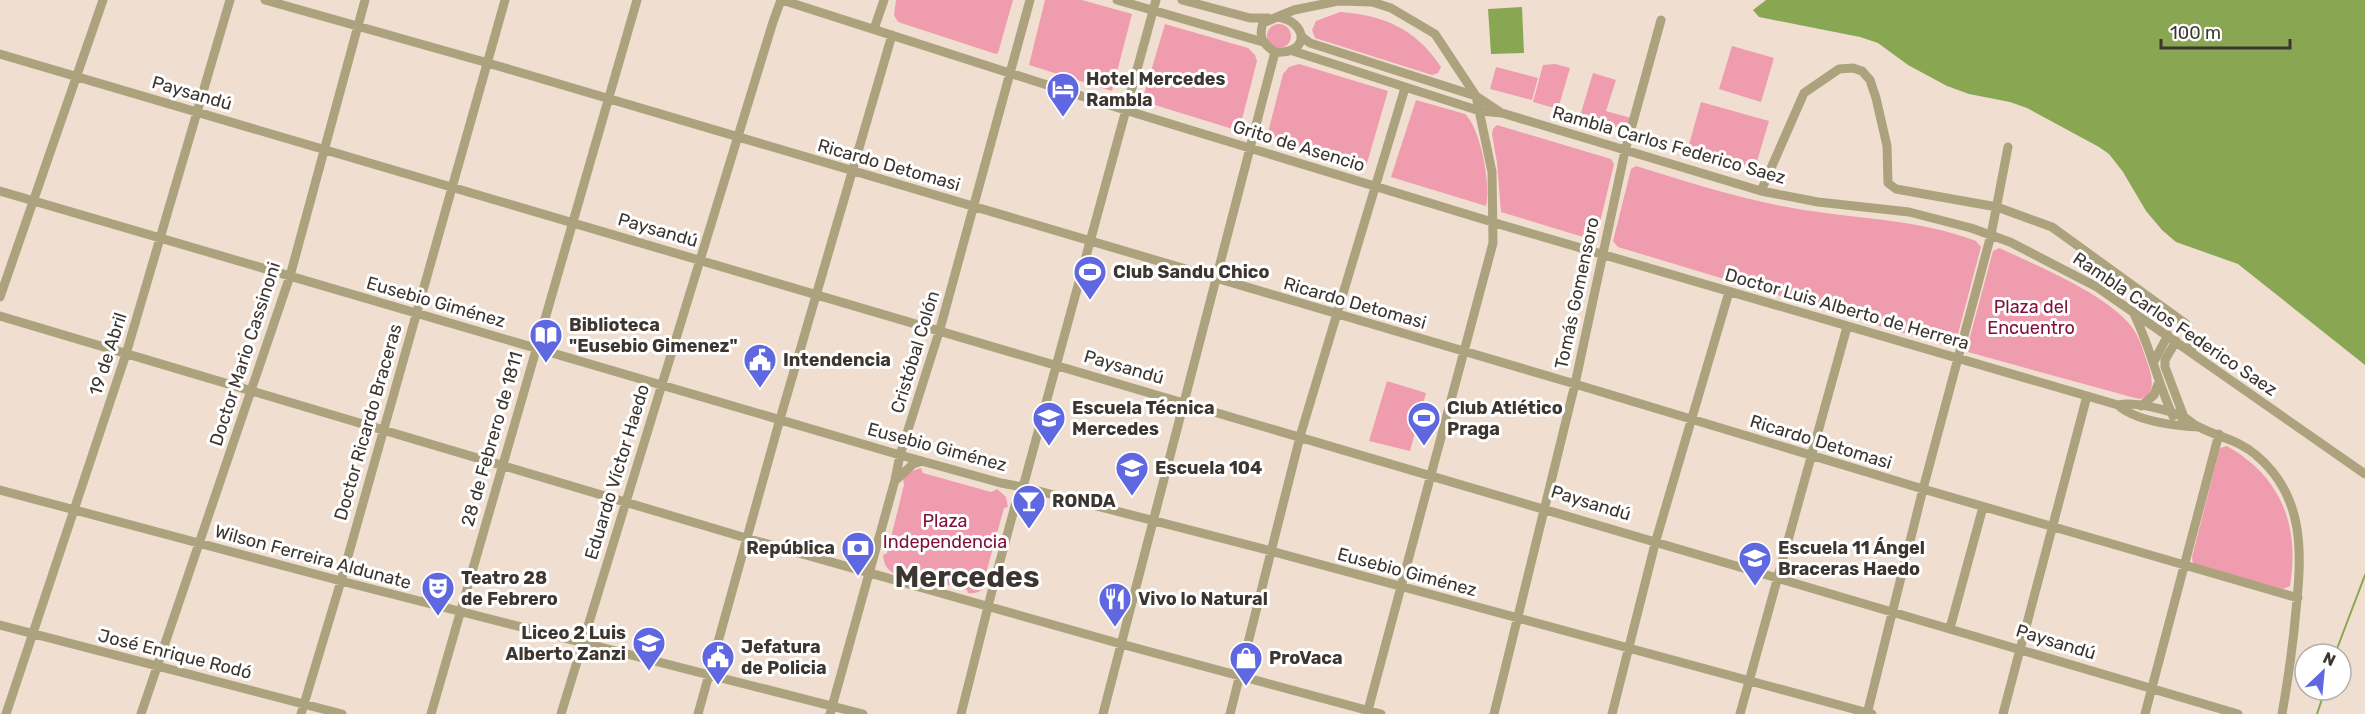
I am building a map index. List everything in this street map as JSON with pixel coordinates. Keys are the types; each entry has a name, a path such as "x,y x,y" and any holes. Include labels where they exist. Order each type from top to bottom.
{"street":[{"path":"0,297 103,0"},
{"name":"19 de Abril","path":"6,714 126,354 162,238 230,0"},
{"name":"Ricardo Detomasi","path":"265,0 488,63 1983,507 2298,598"},
{"name":"Doctor Mario Cassinoni","path":"141,714 290,276 365,0"},
{"name":"Doctor Ricardo Braceras","path":"303,709 505,0"},
{"name":"28 de Febrero de 1811","path":"431,714 636,0"},
{"name":"Grito de Asencio","path":"781,0 1250,149 1603,255"},
{"name":"Eduardo Víctor Haedo","path":"561,714 772,22 781,0"},
{"path":"874,29 884,0"},
{"name":"Cristóbal Colón","path":"831,710 870,573 900,455 940,329 1030,0"},
{"path":"1117,0 1263,42 1275,52 1293,51 1299,46 1301,36 1299,28 1292,21 1273,17 1250,18 1182,0"},
{"path":"961,714 1015,506 1023,487 1156,0"},
{"path":"1319,0 1372,2 1391,8 1415,20 1435,34 1476,96 1492,172 1494,223 1492,247 1368,712"},
{"path":"1263,42 1260,31 1263,23 1273,17 1338,1"},
{"name":"Tomás Gomensoro","path":"1494,714 1575,384 1625,152 1660,20"},
{"path":"698,714 780,419 892,35"},
{"name":"Rambla Carlos Federico Saez","path":"1301,36 1310,43 1476,96 1502,113"},
{"name":"Rambla Carlos Federico Saez","path":"1293,51 1480,111 1502,113 1625,152 1761,191 1818,202 1909,212 1991,235 2066,269 2097,287 2365,474"},
{"path":"1103,714 1182,401 1275,52"},
{"name":"Paysandú","path":"0,54 1182,401 1301,433 1778,578 1892,609 2238,714"},
{"path":"1761,191 1804,93 1839,69 1853,68 1862,71 1870,80 1876,98 1887,146 1888,183 1896,189 1997,207 2052,227 2186,324 2192,352"},
{"path":"1230,714 1301,433 1405,88"},
{"path":"1869,714 1892,609 1991,235 2008,147"},
{"name":"Eusebio Giménez","path":"0,191 900,455 1001,483 1271,551 1869,714"},
{"name":"Doctor Luis Alberto de Herrera","path":"1603,255 2118,405 2128,403 2172,414 2181,422"},
{"path":"1612,714 1656,540 1729,292"},
{"path":"2133,311 2144,335 2158,384 2172,414"},
{"path":"0,316 746,538 1121,644 1381,714"},
{"path":"1740,714 1847,327"},
{"path":"2153,363 2172,338"},
{"path":"2172,338 2164,360 2181,422"},
{"path":"2141,406 2154,395 2158,384"},
{"path":"2003,714 2087,396"},
{"name":"Doctor Luis Alberto de Herrera","path":"2118,405 2126,413 2181,422 2219,434 2241,444 2257,455 2275,475 2288,498 2300,538 2298,598 2282,714"},
{"path":"2145,714 2219,434"},
{"path":"895,480 913,464 922,461"},
{"path":"1001,483 1008,488 1015,506"},
{"name":"Wilson Ferreira Aldunate","path":"0,490 831,710 863,714"},
{"path":"1950,628 1983,507"},
{"path":"875,554 889,578"},
{"path":"971,602 986,594 994,584"},
{"name":"José Enrique Rodó","path":"0,626 157,667 303,709 342,714"}],"green space":[{"path":"896,0 1013,0 996,54 898,22 894,15"},
{"path":"1045,0 1082,0 1132,14 1112,91 1029,65"},
{"path":"1340,12 1371,17 1398,26 1421,43 1431,54 1441,67 1438,73 1432,75 1315,38 1312,30 1316,21"},
{"path":"1165,24 1248,48 1255,55 1257,61 1239,131 1142,101"},
{"path":"1274,24 1284,24 1291,31 1291,41 1284,48 1274,48 1267,41 1267,31"},
{"path":"1732,46 1774,58 1761,102 1719,89"},
{"path":"1299,64 1388,91 1365,170 1266,140 1283,74 1289,67"},
{"path":"1555,64 1570,68 1558,109 1533,102 1543,65"},
{"path":"1496,67 1538,78 1532,100 1490,89"},
{"path":"1593,73 1616,80 1606,111 1631,118 1627,131 1580,116"},
{"path":"1416,100 1465,114 1471,121 1480,144 1486,172 1486,206 1391,177"},
{"path":"1701,102 1769,121 1755,168 1688,148"},
{"path":"1497,125 1611,159 1614,164 1596,239 1501,212 1492,134"},
{"path":"1636,166 1761,202 1912,224 1976,241 1981,247 1955,345 1950,347 1618,247 1613,241 1631,169"},
{"name":"Plaza del Encuentro","path":"1999,248 2070,281 2120,314 2134,330 2142,346 2151,377 2152,386 2149,395 2140,399 2135,398 1968,352 1967,348 1993,251"},
{"path":"1387,381 1426,393 1410,451 1369,441"},
{"path":"2227,446 2246,458 2261,472 2282,505 2289,523 2292,543 2290,586 2283,589 2193,565 2192,557 2220,448"},
{"name":"Plaza Independencia","path":"921,468 923,473 991,492 997,489 1006,497 1008,507 1004,508 985,577 987,582 980,591 968,593 967,590 898,571 893,573 886,566 883,555 887,553 904,485 903,479 909,472"}],"shaded area":[{"path":"1766,0 2365,0 2365,365 2238,264 2176,242 2146,211 2123,172 2109,154 2099,147 2027,108 2010,102 1969,94 1947,86 1908,65 1878,43 1860,37 1759,17 1753,10"},
{"path":"1522,7 1524,53 1491,54 1488,9"}],"waterway":[{"path":"2340,642 2365,575"},
{"path":"2317,714 2321,702"}],"place":[{"name":"Hotel Mercedes Rambla","path":"1063,118"},
{"name":"Club Sandu Chico","path":"1090,301"},
{"name":"Biblioteca \"Eusebio Gimenez\"","path":"546,364"},
{"name":"Intendencia","path":"760,389"},
{"name":"Escuela Técnica Mercedes","path":"1049,447"},
{"name":"Club Atlético Praga","path":"1424,447"},
{"name":"Escuela 104","path":"1132,497"},
{"name":"RONDA","path":"1029,530"},
{"name":"República","path":"858,577"},
{"name":"Escuela 11 Ángel Braceras Haedo","path":"1755,587"},
{"name":"Teatro 28 de Febrero","path":"438,617"},
{"name":"Vivo lo Natural","path":"1115,628"},
{"name":"Liceo 2 Luis Alberto Zanzi","path":"649,672"},
{"name":"Jefatura de Policia","path":"718,686"},
{"name":"ProVaca","path":"1246,687"}],"district":[{"name":"Mercedes","path":"967,577"}]}
